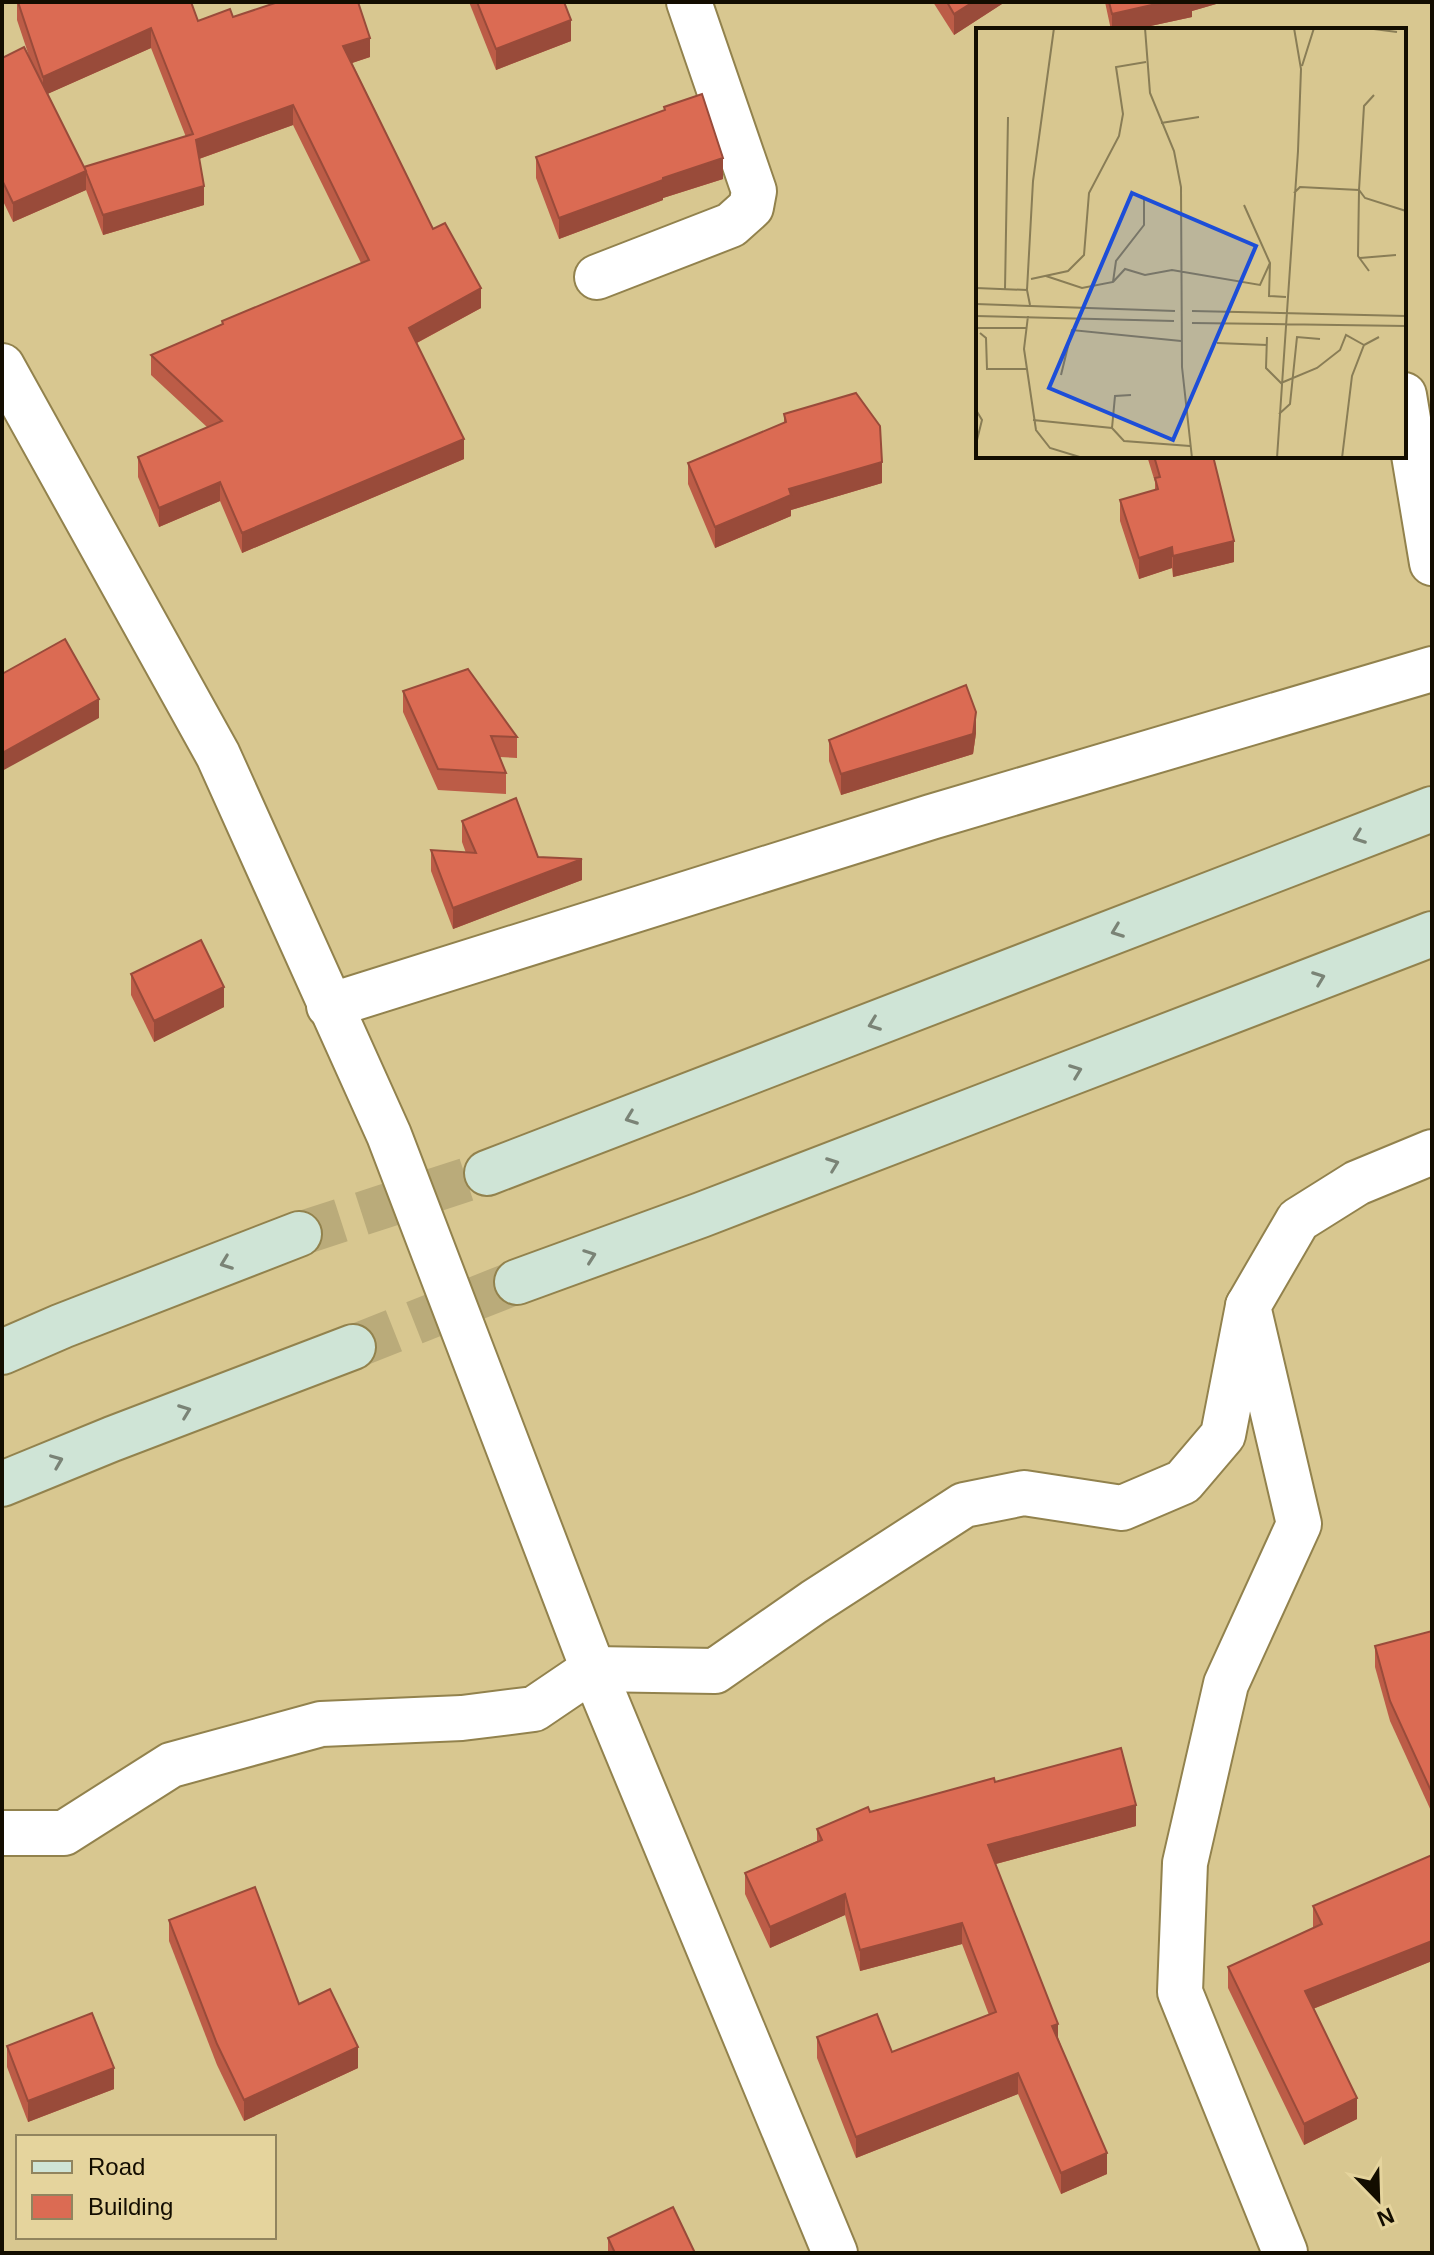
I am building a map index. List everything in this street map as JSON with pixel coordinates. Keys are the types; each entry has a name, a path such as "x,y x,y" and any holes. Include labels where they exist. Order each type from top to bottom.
{"main road":[{"path":"487,1173 1432,809"},
{"path":"517,1282 701,1215 1432,934"},
{"path":"2,1352 299,1234"},
{"path":"2,1484 353,1347"}],"street":[{"path":"597,277 731,225 751,207 754,191 689,2"},
{"path":"2,366 218,755 389,1135 593,1669 835,2253"},
{"path":"1406,407 1432,563"},
{"path":"329,1006 931,817 1432,669"},
{"path":"2,1833 64,1833 171,1765 321,1724 462,1718 534,1709 593,1669 715,1671 814,1602 964,1505 1024,1493 1122,1508 1183,1482 1223,1435 1248,1306 1298,1220 1357,1183 1432,1152"},
{"path":"1248,1306 1299,1524 1226,1684 1185,1863 1180,1992 1285,2252"}],"building":[{"path":"18,2 191,2 198,21 230,9 233,17 278,2 358,2 370,38 343,46 433,229 445,223 481,288 409,328 464,439 242,533 220,482 159,508 138,457 222,421 151,355 223,324 222,321 369,260 293,105 196,140 204,186 103,215 84,167 193,134 151,28 43,77"},
{"path":"477,2 564,2 571,20 496,49"},
{"path":"947,2 973,2 954,14"},
{"path":"1109,2 1165,2 1112,14"},
{"path":"24,47 86,171 13,203 2,180 2,58"},
{"path":"702,94 723,158 559,218 536,157"},
{"path":"856,393 880,426 882,462 789,489 791,495 715,527 688,463 786,422 784,414"},
{"path":"1155,458 1213,458 1234,541 1173,556 1172,547 1139,558 1120,500 1158,489 1155,478 1160,477"},
{"path":"65,639 99,699 2,753 2,674"},
{"path":"468,669 517,737 491,736 506,773 438,769 403,691"},
{"path":"966,685 976,712 973,734 841,774 829,740"},
{"path":"516,798 538,857 582,859 453,908 431,850 476,853 462,821"},
{"path":"201,940 224,987 154,1021 131,974"},
{"path":"1432,1631 1432,1793 1390,1701 1375,1646"},
{"path":"1121,1748 1136,1805 988,1845 1058,2024 1052,2026 1107,2153 1061,2173 1018,2073 856,2137 817,2037 877,2014 892,2052 996,2012 962,1923 860,1950 845,1894 770,1927 745,1873 822,1840 817,1829 868,1807 870,1812"},
{"path":"1432,1855 1432,1941 1305,1991 1357,2098 1304,2124 1228,1967 1322,1924 1313,1906"},
{"path":"255,1887 299,2004 330,1989 358,2047 244,2100 217,2044 169,1920"},
{"path":"92,2013 114,2068 28,2101 7,2046"},
{"path":"673,2207 695,2253 615,2253 608,2238"}],"tunnel":[{"path":"299,1234 487,1173"},
{"path":"353,1347 517,1282"}]}
